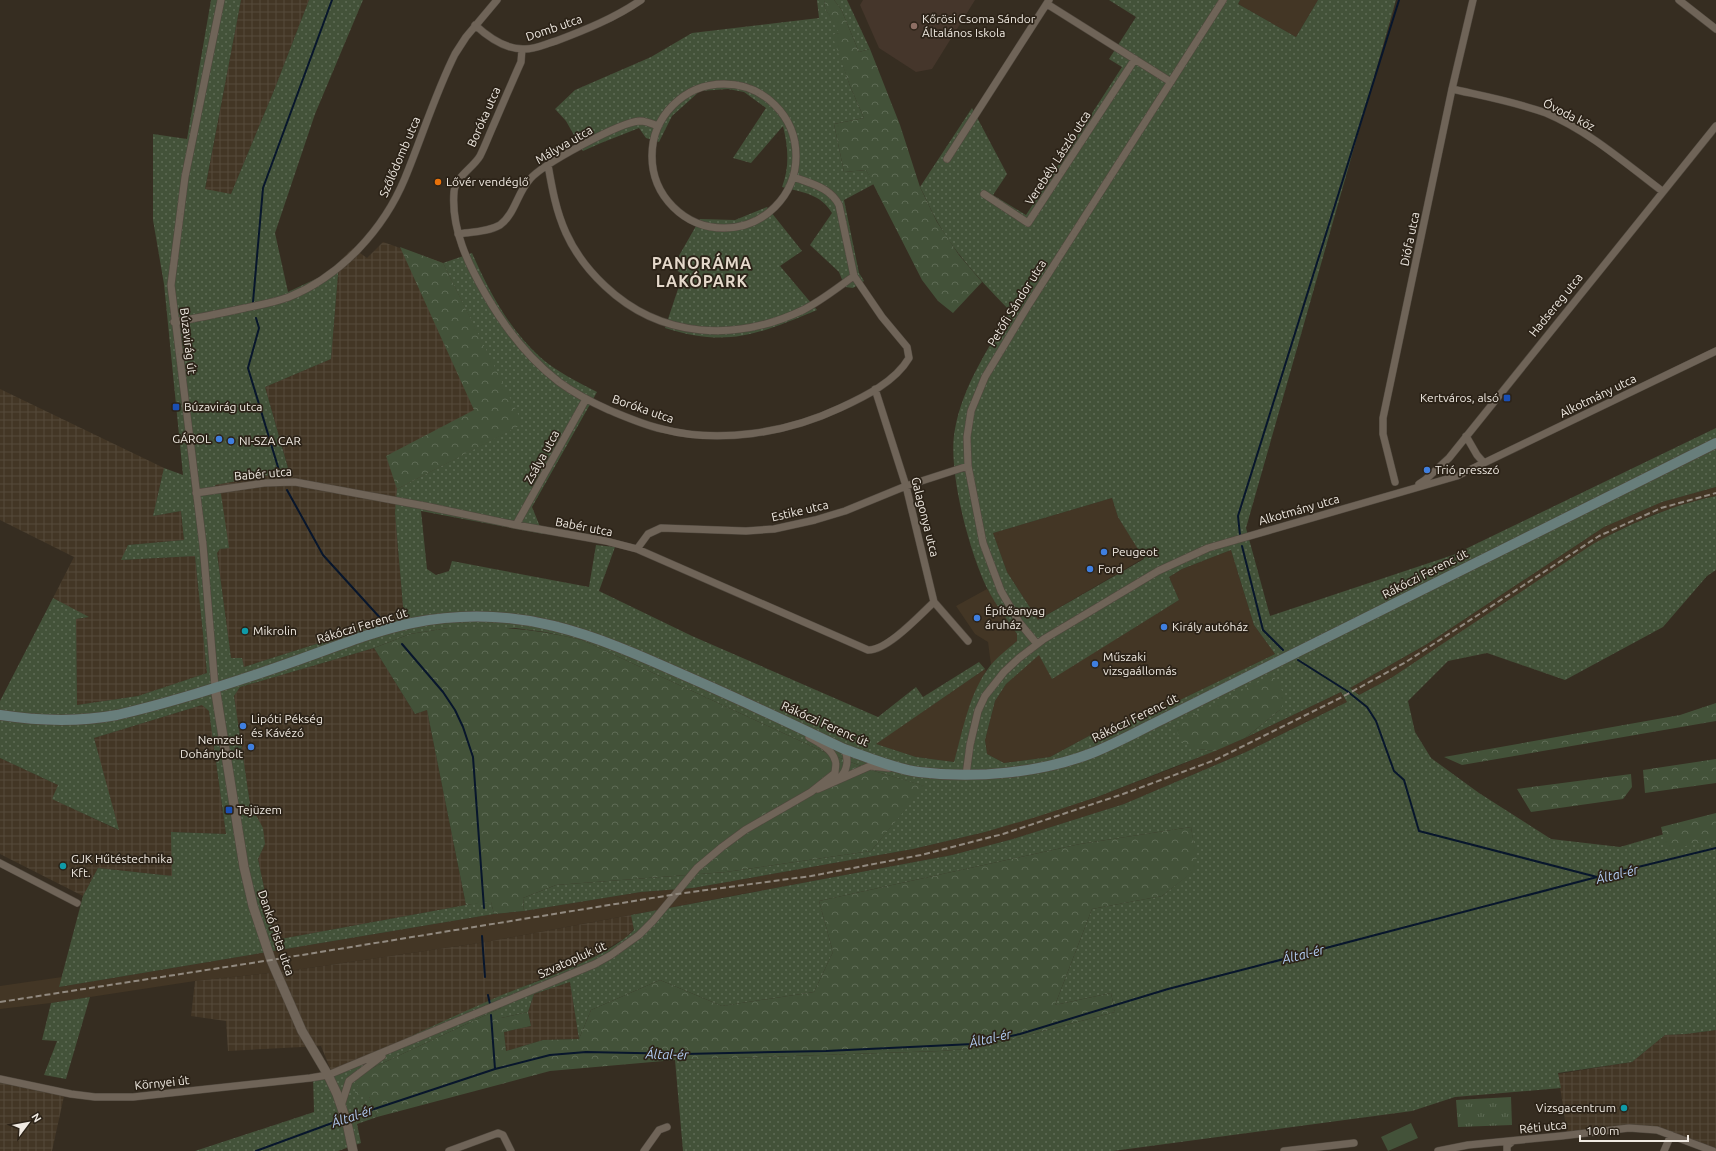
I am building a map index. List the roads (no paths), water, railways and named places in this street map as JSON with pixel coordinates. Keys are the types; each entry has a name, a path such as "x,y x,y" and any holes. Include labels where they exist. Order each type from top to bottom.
{"main road":[{"name":"Rákóczi Ferenc út","path":"0,715 30,719 60,720 102,718 143,709 215,686 241,680 368,635 411,623 447,618 488,617 544,623 605,640 775,716 846,753 918,772 966,774 1024,770 1093,753 1716,443"}],"street":[{"name":"Búzavirág út","path":"215,686 203,545 174,322 171,285 190,152 220,0"},
{"name":"Szőlődomb utca","path":"174,322 270,303 289,297 327,276 354,254 374,230 394,202 405,179 449,66 462,43 475,25 497,0"},
{"name":"Domb utca","path":"475,25 500,44 522,49 539,47 574,34 622,13 641,0"},
{"name":"Petőfi Sándor utca","path":"1037,644 1019,622 1001,591 987,556 966,450 969,422 975,400 985,377 1029,304 1223,0"},
{"name":"Diófa utca","path":"1395,482 1383,434 1383,418 1452,88 1473,0"},
{"path":"1679,0 1716,29"},
{"path":"947,159 1048,2 1171,82"},
{"name":"Boróka utca","path":"522,49 520,62 481,153 455,187 454,215 458,234 478,283 523,349 559,381 586,399 623,416 662,429 699,434 724,435 762,432 805,422 843,407 875,389 906,363 909,358 907,347 882,316 854,276 839,205 836,199 824,189 794,177"},
{"name":"Verebély László utca","path":"984,194 1028,224 1135,59"},
{"path":"714,84 744,86 772,102 789,124 796,150 794,177 786,194 780,202 767,215 752,223 724,229 696,223 672,207 660,191 656,181 652,163 652,151 658,126 666,112 675,103 695,90 714,84"},
{"name":"Óvoda köz","path":"1452,88 1531,108 1563,121 1596,141 1662,191"},
{"name":"Mályva utca","path":"458,234 481,231 502,224 509,216 527,182 534,175 548,165 596,137 641,121 658,126"},
{"name":"Hadsereg utca","path":"1406,490 1426,480 1449,458 1662,191 1716,126"},
{"path":"548,165 560,219 566,234 582,260 612,292 625,303 654,319 669,324 701,330 728,331 757,326 787,317 818,302 854,276"},
{"name":"Alkotmány utca","path":"966,774 974,726 985,696 1004,672 1037,644 1158,571 1208,548 1406,490 1450,479 1716,351"},
{"name":"Galagonya utca","path":"875,389 906,486 934,602 968,641"},
{"name":"Zsálya utca","path":"516,525 586,399"},
{"path":"1466,436 1477,455 1484,463"},
{"name":"Estike utca","path":"637,549 644,538 656,530 677,528 746,531 774,529 801,523 845,511 906,486 968,466"},
{"name":"Babér utca","path":"196,493 264,483 295,482 606,541 637,549 868,650 876,649 888,643 934,602"},
{"name":"Dankó Pista utca","path":"215,686 244,868 252,906 274,967 302,1031 328,1075 344,1115 353,1151"},
{"path":"775,716 821,744 832,754 836,761 835,773"},
{"path":"833,783 844,774 846,753"},
{"name":"Szvatopluk út","path":"811,792 835,773 846,753"},
{"name":"Szvatopluk út","path":"328,1075 595,964 611,955 626,946 648,926 697,868 722,847 745,830 811,792 870,766 918,772"},
{"path":"0,863 77,903"},
{"name":"Szvatopluk út","path":"344,1115 349,1081 390,1050"},
{"name":"Környei út","path":"0,1079 71,1094 111,1098 328,1075"},
{"path":"644,1151 659,1130 667,1127"},
{"name":"Réti utca","path":"1438,1151 1468,1145 1629,1128 1656,1130 1713,1151"},
{"path":"449,1151 498,1133 503,1135 511,1151"},
{"path":"1664,1151 1671,1135"},
{"name":"Réti utca","path":"1507,1151 1507,1146 1512,1141"},
{"path":"1284,1151 1354,1143"}],"waterway":[{"path":"253,302 263,188 332,0"},
{"path":"1240,535 1238,516 1399,0"},
{"path":"256,318 259,328 248,368 281,477"},
{"path":"287,490 323,555 382,620"},
{"path":"1242,546 1263,630 1283,650"},
{"path":"402,644 443,692 455,710 463,727 473,757 484,908"},
{"path":"1298,660 1347,691 1367,707 1376,721 1394,771 1404,780 1419,831 1597,877"},
{"name":"Által-ér","path":"347,1118 495,1069 550,1055 586,1052 684,1054 826,1051 973,1044 1020,1034 1168,989 1597,877 1716,848"},
{"path":"482,936 485,977"},
{"path":"488,995 490,1004"},
{"path":"491,1015 495,1069"},
{"name":"Által-ér","path":"256,1151 343,1119"}],"railway":[{"path":"0,1002 271,960 677,894 811,876 921,855 1003,834 1123,794 1215,760 1342,697 1406,662 1599,536 1661,508 1716,493"}],"place":[{"name":"Kőrösi Csoma Sándor Általános Iskola","path":"914,26"},
{"name":"Lővér vendéglő","path":"438,182"},
{"name":"Kertváros, alsó","path":"1507,398"},
{"name":"Búzavirág utca","path":"176,407"},
{"name":"GÁROL","path":"219,439"},
{"name":"NI-SZA CAR","path":"231,441"},
{"name":"Trió presszó","path":"1427,470"},
{"name":"Peugeot","path":"1104,552"},
{"name":"Ford","path":"1090,569"},
{"name":"Építőanyag áruház","path":"977,618"},
{"name":"Király autóház","path":"1164,627"},
{"name":"Mikrolin","path":"245,631"},
{"name":"Műszaki vizsgaállomás","path":"1095,664"},
{"name":"Lipóti Pékség és Kávézó","path":"243,726"},
{"name":"Nemzeti Dohánybolt","path":"251,747"},
{"name":"Tejüzem","path":"229,810"},
{"name":"GJK Hűtéstechnika Kft.","path":"63,866"},
{"name":"Vizsgacentrum","path":"1624,1108"}],"district":[{"name":"PANORÁMA LAKÓPARK","path":"702,272"}]}
